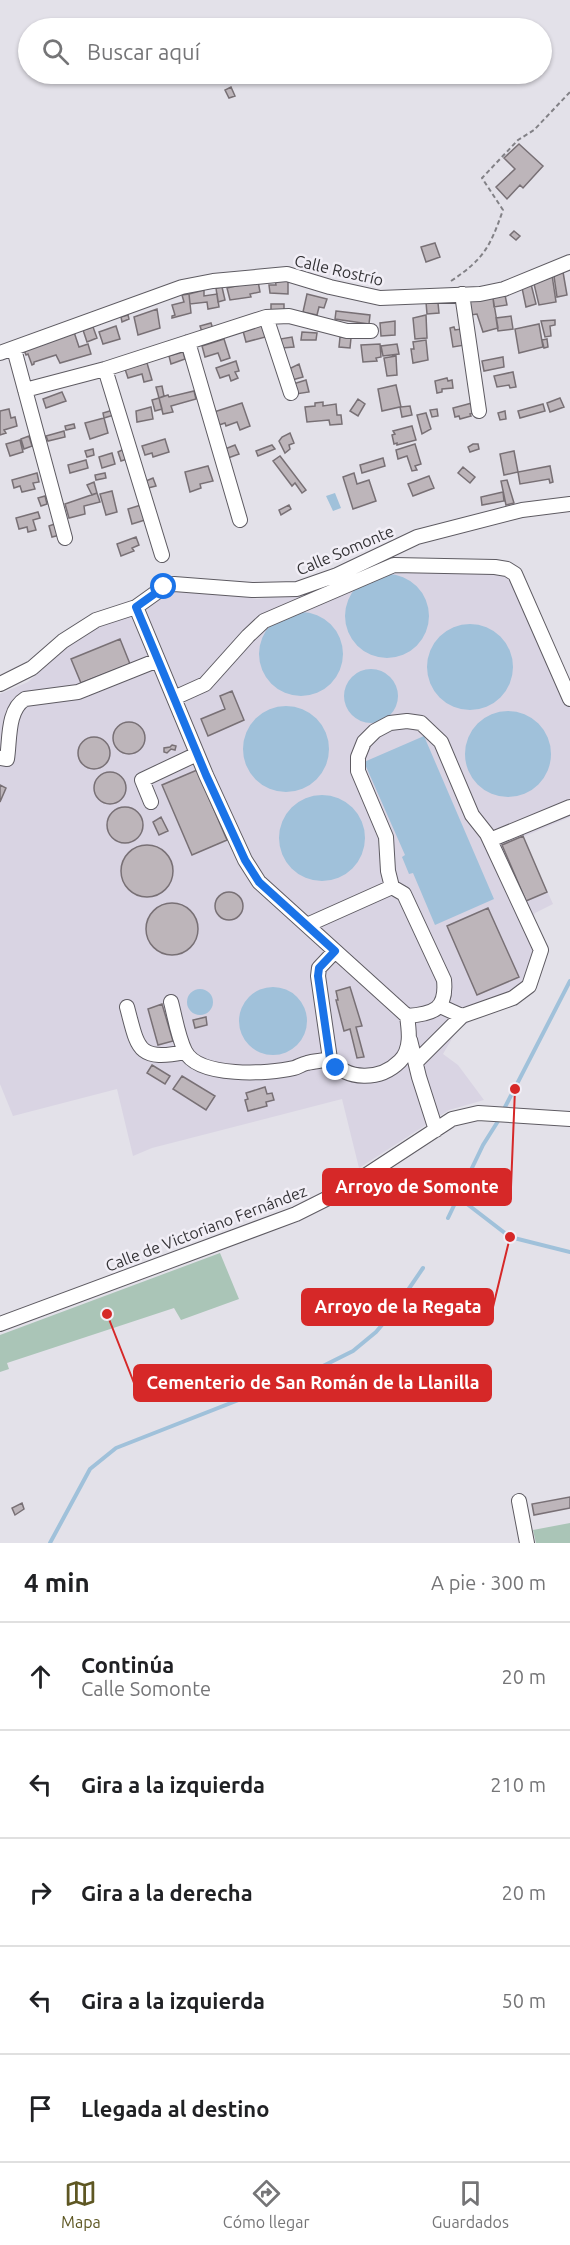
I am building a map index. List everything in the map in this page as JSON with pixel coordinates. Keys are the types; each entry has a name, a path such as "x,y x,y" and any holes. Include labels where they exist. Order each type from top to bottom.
{"street":[{"name":"Calle Rostrío","path":"7,351 182,287 213,281 287,274 330,287 380,298 480,294 504,289 570,262"},
{"path":"462,294 479,411"},
{"path":"25,390 105,369 266,317 289,316 347,331 371,331"},
{"path":"266,317 291,393"},
{"path":"188,342 240,519"},
{"path":"7,351 25,390 66,538"},
{"path":"105,369 162,555"},
{"name":"Calle Somonte","path":"3,683 32,669 63,640 96,620 136,607 164,587 174,584 252,590 297,589 337,575 417,537 522,510 570,504"},
{"path":"174,698 205,684 264,621 394,565 495,567 507,569 514,574 570,699"},
{"path":"136,607 197,753 245,860 259,882 407,1016 416,1062 436,1130"},
{"path":"13,711 25,699 78,692 158,660"},
{"path":"0,758 7,759 13,711 3,683"},
{"path":"407,1016 432,1012 440,1006 445,994 444,980 404,894 392,887 388,871 386,837 358,771 358,757 364,742 375,730 390,723 407,721 421,723 441,741 472,815 490,840 541,950 529,986 513,998 462,1016 416,1062"},
{"path":"151,802 141,780 197,753"},
{"path":"490,840 570,807"},
{"path":"307,926 392,887"},
{"path":"335,951 319,968 318,976 330,1059 336,1068 359,1077 373,1075 401,1060 410,1038"},
{"path":"171,1002 185,1052 200,1064 226,1071 262,1071 295,1068 305,1063 330,1059"},
{"path":"440,1006 462,1016"},
{"path":"127,1007 136,1038 141,1048 148,1054 163,1056 185,1052"},
{"name":"Calle de Victoriano Fernández","path":"0,1324 296,1214 342,1191 452,1119 486,1113 570,1119"},
{"path":"519,1501 527,1543"}],"path":[{"path":"429,296 471,268 485,253 494,235 504,210 483,178 518,140 534,130 570,92"}],"shaded area":[{"path":"389,558 507,563 570,685 570,817 523,837 553,904 535,913 533,918 547,952 546,961 535,990 528,996 474,1019 457,1030 443,1054 458,1065 484,1100 449,1110 359,1168 342,1099 152,1148 133,1156 117,1089 13,1116 0,1084 0,694 28,682 79,637 180,590 205,591 257,599 299,594 334,583"}],"green space":[{"path":"220,1253 239,1299 181,1320 174,1308 7,1363 9,1369 0,1372 0,1335"},
{"path":"570,1523 570,1543 536,1543 533,1530"}],"water":[{"path":"335,493 341,508 333,511 326,496"},
{"path":"387,574 403,577 417,586 426,600 429,616 426,632 417,646 403,655 387,658 371,655 357,646 348,632 345,616 348,600 357,586 371,577"},
{"path":"293,612 309,612 325,619 336,630 343,646 340,670 331,684 309,696 293,696 277,689 266,678 259,662 259,646 266,630 277,619"},
{"path":"470,624 486,628 500,637 509,651 513,667 509,683 500,697 486,706 470,710 454,706 440,697 431,683 427,667 431,651 440,637 454,628"},
{"path":"366,669 376,669 386,673 394,681 398,696 394,711 386,719 376,723 366,723 356,719 348,711 344,701 344,691 348,681 356,673"},
{"path":"286,706 302,710 316,719 325,733 329,749 325,765 316,779 302,788 286,792 270,788 256,779 247,765 243,749 247,733 256,719 270,710"},
{"path":"508,711 524,715 538,724 547,738 551,754 547,770 538,784 524,793 508,797 492,793 478,784 469,770 465,754 469,738 478,724 492,715"},
{"path":"424,736 494,899 435,925 413,873 409,874 402,857 405,855 364,762"},
{"path":"322,795 338,799 352,808 361,822 365,838 361,854 352,868 338,877 322,881 306,877 292,868 283,854 279,838 283,822 292,808 306,799"},
{"path":"273,987 286,989 297,997 305,1008 307,1021 305,1034 297,1045 286,1053 273,1055 260,1053 249,1045 241,1034 239,1021 241,1008 249,997 260,989"},
{"path":"200,989 209,993 213,1002 209,1011 200,1015 191,1011 187,1002 191,993"}],"building":[{"path":"231,87 235,96 229,98 225,90"},
{"path":"519,144 543,166 523,188 520,185 507,199 496,187 515,169 504,158"},
{"path":"514,231 520,236 516,240 510,235"},
{"path":"435,243 440,257 426,262 421,247"},
{"path":"563,272 567,295 557,297 554,276"},
{"path":"552,275 556,302 539,305 534,284"},
{"path":"275,278 288,280 288,294 270,293 269,285 276,285"},
{"path":"258,281 260,292 250,294 251,297 230,300 227,288"},
{"path":"531,284 536,304 526,307 522,288"},
{"path":"222,287 225,300 218,302 216,288"},
{"path":"204,290 204,296 217,294 219,307 208,309 207,302 190,304 189,294"},
{"path":"189,294 191,313 172,318 175,315 172,305 184,302 182,295"},
{"path":"307,294 327,299 324,308 319,307 317,315 303,312"},
{"path":"505,295 507,305 494,307 493,298"},
{"path":"493,298 498,328 483,332 477,314 471,315 469,301"},
{"path":"426,302 438,303 439,313 427,314"},
{"path":"271,304 284,304 284,311 271,312"},
{"path":"157,309 160,328 138,335 134,317"},
{"path":"336,311 370,315 369,324 335,319"},
{"path":"128,315 129,319 122,322 121,317"},
{"path":"426,315 427,338 415,339 413,318"},
{"path":"511,316 513,329 498,331 496,318"},
{"path":"555,320 555,325 550,326 551,336 545,337 541,321"},
{"path":"395,321 395,335 381,336 380,323"},
{"path":"211,323 213,329 202,332 200,326"},
{"path":"265,324 269,336 246,342 243,331"},
{"path":"539,324 543,347 519,353 515,329"},
{"path":"116,326 120,339 103,344 99,332"},
{"path":"93,327 97,338 87,342 83,330"},
{"path":"454,327 455,330 461,329 465,345 453,347 450,328"},
{"path":"74,332 79,347 88,344 91,354 60,363 56,355 34,362 32,365 24,350"},
{"path":"302,332 317,333 316,340 301,340"},
{"path":"292,337 294,347 282,348 280,339"},
{"path":"340,337 351,338 350,348 339,347"},
{"path":"224,339 230,358 221,361 218,353 205,357 202,346"},
{"path":"547,339 548,347 544,348 542,340"},
{"path":"426,340 428,360 413,363 411,349 414,349 413,342"},
{"path":"380,344 381,357 376,358 377,361 363,362 361,345"},
{"path":"397,344 399,354 383,356 381,346"},
{"path":"183,352 185,359 171,364 169,356"},
{"path":"396,356 397,375 387,376 384,358"},
{"path":"503,357 504,367 484,371 482,361"},
{"path":"236,361 239,371 235,372 238,378 231,381 229,375 220,378 216,368"},
{"path":"147,363 152,380 144,382 142,374 128,378 125,369"},
{"path":"299,364 303,377 292,380 289,369"},
{"path":"513,372 516,387 510,388 509,385 497,387 494,376"},
{"path":"447,378 448,381 452,380 453,388 442,389 442,392 437,393 435,381"},
{"path":"306,380 309,392 296,394 293,384"},
{"path":"396,385 401,407 410,406 412,415 402,417 400,407 382,411 378,389"},
{"path":"162,386 164,396 159,398 156,387"},
{"path":"194,391 196,399 171,406 173,412 163,414 159,398"},
{"path":"62,392 66,401 46,408 43,399"},
{"path":"159,398 162,409 155,411 152,400"},
{"path":"560,398 564,407 550,412 547,403"},
{"path":"358,399 365,404 358,416 350,411"},
{"path":"323,402 323,406 336,404 337,415 341,415 342,424 330,425 329,420 307,422 305,407"},
{"path":"242,403 250,426 240,430 237,422 226,426 225,423 219,425 214,412"},
{"path":"472,403 474,413 470,414 471,416 460,419 459,416 455,417 453,408"},
{"path":"543,404 545,411 520,418 518,411"},
{"path":"151,407 153,419 137,422 136,411"},
{"path":"9,409 11,418 15,417 17,426 4,430 6,433 0,435 0,411"},
{"path":"437,409 438,416 432,417 430,410"},
{"path":"113,410 114,415 104,418 103,413"},
{"path":"505,411 506,419 500,420 498,413"},
{"path":"426,413 431,429 422,434 417,415"},
{"path":"104,418 108,433 90,439 85,423"},
{"path":"74,424 75,428 66,430 65,426"},
{"path":"412,426 416,440 394,444 393,431"},
{"path":"64,431 65,437 48,441 46,436"},
{"path":"290,433 294,443 289,445 290,449 285,453 279,441"},
{"path":"29,436 32,446 24,449 21,439"},
{"path":"165,439 169,452 153,457 152,453 145,455 142,446"},
{"path":"20,440 23,452 10,456 6,444"},
{"path":"415,444 421,464 415,466 417,470 412,471 407,456 398,459 396,450"},
{"path":"478,444 479,449 470,452 468,447"},
{"path":"235,445 239,454 228,458 225,449"},
{"path":"272,445 275,449 258,456 256,451"},
{"path":"93,449 94,455 87,457 85,451"},
{"path":"124,449 127,459 121,461 118,452"},
{"path":"514,451 518,472 504,475 500,454"},
{"path":"112,453 115,464 102,468 99,457"},
{"path":"280,456 306,490 302,493 295,483 292,486 273,461"},
{"path":"383,458 385,466 362,473 360,465"},
{"path":"86,460 88,468 70,473 68,465"},
{"path":"208,466 213,481 200,484 201,488 190,492 185,472"},
{"path":"550,466 553,482 550,483 549,479 520,484 518,472"},
{"path":"463,467 475,477 470,483 458,473"},
{"path":"37,473 39,482 33,483 35,489 22,492 20,486 14,488 12,480"},
{"path":"105,473 106,478 96,480 95,475"},
{"path":"354,473 357,484 369,480 376,501 353,509 343,477"},
{"path":"429,476 434,488 413,496 408,484"},
{"path":"153,478 156,486 148,488 146,481"},
{"path":"507,480 514,503 506,505 501,481"},
{"path":"94,482 97,493 92,495 87,485"},
{"path":"112,491 117,512 106,515 100,494"},
{"path":"503,492 504,501 482,505 481,497"},
{"path":"97,493 100,502 84,506 85,514 69,518 65,504"},
{"path":"45,496 47,504 41,506 38,498"},
{"path":"141,505 145,520 132,524 128,509"},
{"path":"289,505 291,509 281,515 279,510"},
{"path":"38,512 40,518 33,520 36,530 28,532 27,527 19,529 16,518"},
{"path":"57,523 60,535 52,537 49,526"},
{"path":"136,537 139,545 132,548 134,551 121,556 117,544"},
{"path":"120,639 130,664 81,683 71,659"},
{"path":"232,691 244,720 208,736 201,719 225,709 220,696"},
{"path":"129,722 140,727 145,738 140,749 129,754 118,749 113,738 118,727"},
{"path":"94,737 105,742 110,753 105,764 94,769 83,764 78,753 83,742"},
{"path":"176,746 175,750 164,752 164,748"},
{"path":"197,770 227,840 192,855 162,785"},
{"path":"110,772 121,777 126,788 121,799 110,804 99,799 94,788 99,777"},
{"path":"0,785 6,788 0,802"},
{"path":"125,807 138,812 143,825 138,838 125,843 112,838 107,825 112,812"},
{"path":"161,817 168,831 159,835 153,822"},
{"path":"523,836 547,892 526,901 502,845"},
{"path":"147,845 157,847 165,853 171,861 173,871 171,881 165,889 157,895 147,897 137,895 129,889 123,881 121,871 123,861 129,853 137,847"},
{"path":"229,892 239,896 243,906 239,916 229,920 219,916 215,906 219,896"},
{"path":"172,903 182,905 190,911 196,919 198,929 196,939 190,947 182,953 172,955 162,953 154,947 148,939 146,929 148,919 154,911 162,905"},
{"path":"488,908 519,977 477,995 447,926"},
{"path":"350,987 362,1026 356,1027 364,1057 357,1058 350,1029 344,1031 336,1000 338,1000 336,991"},
{"path":"162,1004 173,1041 158,1045 148,1009"},
{"path":"206,1017 207,1025 195,1028 193,1020"},
{"path":"152,1065 170,1076 165,1084 147,1073"},
{"path":"182,1076 215,1096 206,1110 173,1089"},
{"path":"265,1087 267,1094 272,1093 274,1100 266,1102 267,1106 248,1111 246,1093"},
{"path":"570,1497 570,1508 534,1515 532,1504"},
{"path":"22,1503 24,1509 15,1515 12,1508"}],"waterway":[{"path":"503,1111 570,981"},
{"path":"448,1218 483,1145 500,1118"},
{"path":"458,1197 510,1237 570,1252"},
{"path":"50,1543 90,1469 116,1448 315,1370 353,1351 376,1332 393,1312 423,1268"}],"place":[{"name":"Arroyo de Somonte","path":"515,1089"},
{"name":"Arroyo de la Regata","path":"510,1237"},
{"name":"Cementerio de San Román de la Llanilla","path":"107,1314"}],"route":[{"path":"164,587 136,607 206,775 245,860 259,882 335,951 319,968 318,976 330,1059 336,1068"}]}
